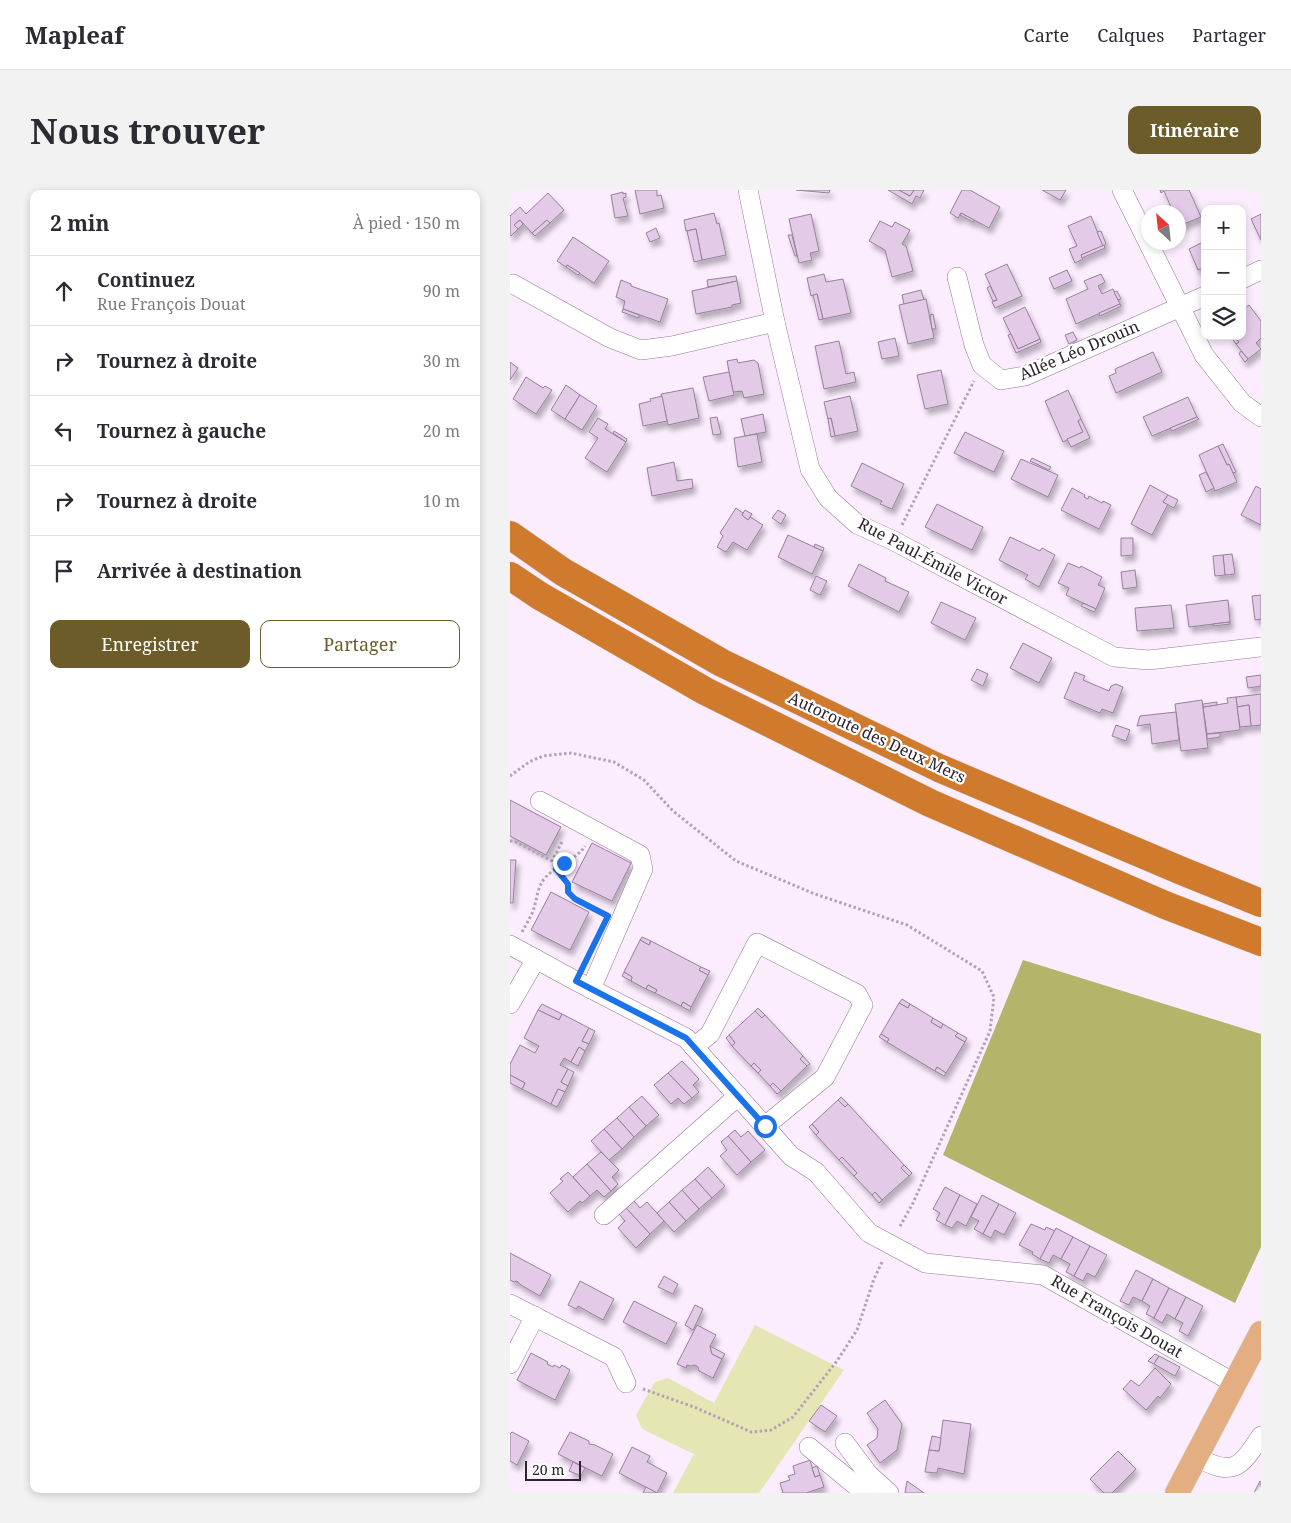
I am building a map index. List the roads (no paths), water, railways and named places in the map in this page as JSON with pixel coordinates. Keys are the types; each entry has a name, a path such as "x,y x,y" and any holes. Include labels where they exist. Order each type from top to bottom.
{"highway":[{"name":"Autoroute des Deux Mers","path":"510,536 563,572 731,667 939,768 1173,868 1261,903"},
{"name":"Autoroute des Deux Mers","path":"510,576 540,596 705,691 922,799 1165,905 1261,942"}],"main road":[{"path":"1178,1493 1261,1333"}],"street":[{"name":"Rue Paul-Émile Victor","path":"748,190 775,322 810,469 828,498 857,524 894,541 1114,656 1149,660 1261,647"},
{"path":"1122,190 1204,355 1242,403 1261,417"},
{"path":"1246,277 1261,270"},
{"name":"Allée Léo Drouin","path":"957,278 974,345 982,365 1001,380 1025,376 1201,298"},
{"path":"513,284 610,338 641,350 672,346 775,322"},
{"path":"540,801 640,855 642,869 591,989"},
{"path":"694,1047 710,1034 757,943 857,994 864,1006 826,1077 765,1126"},
{"name":"Rue François Douat","path":"512,946 686,1038 791,1156 816,1172 869,1233 925,1263 1044,1275 1234,1383"},
{"path":"510,1004 536,959"},
{"path":"604,1215 738,1096"},
{"path":"510,1304 614,1357 626,1383"},
{"path":"510,1364 535,1316"},
{"path":"1196,1457 1219,1468 1233,1467 1238,1465 1248,1455 1261,1436"},
{"path":"845,1443 868,1474 889,1493"},
{"path":"809,1447 865,1493"}]}
